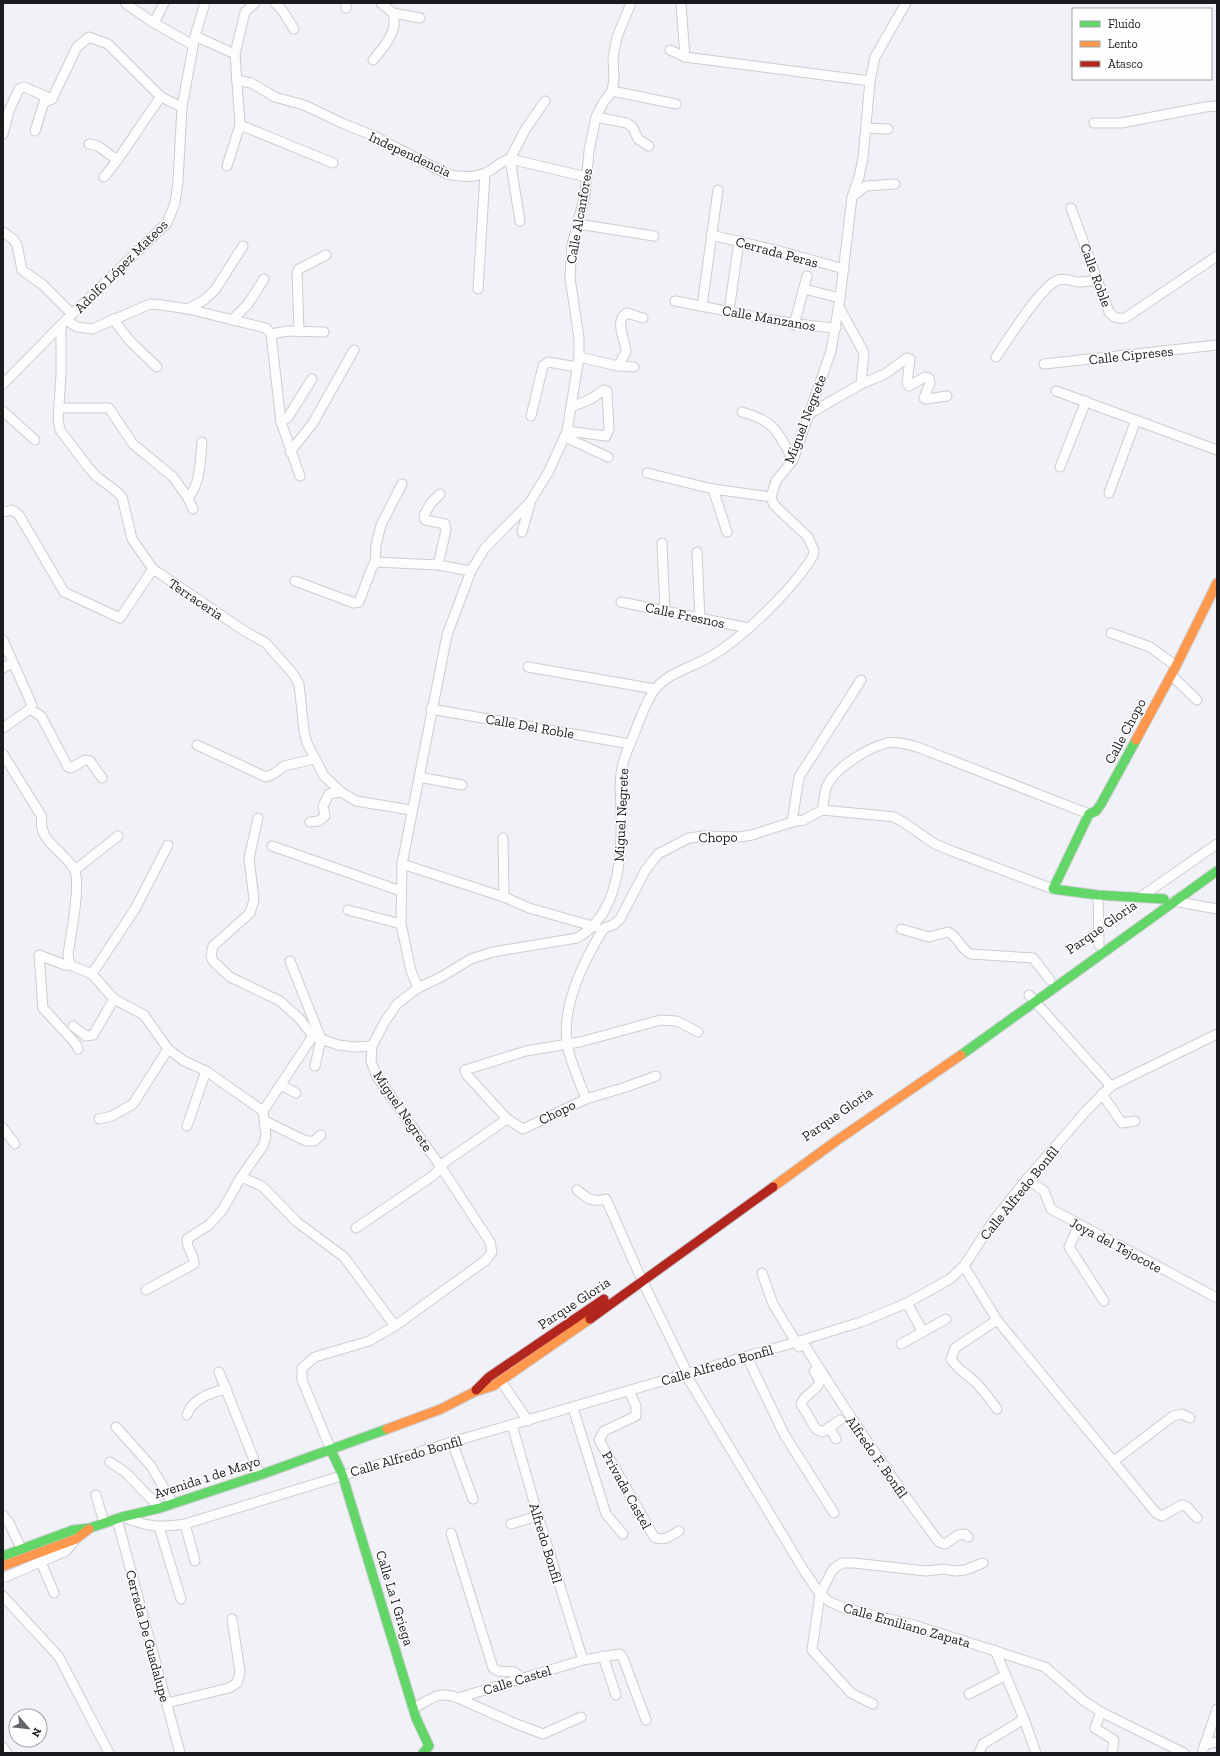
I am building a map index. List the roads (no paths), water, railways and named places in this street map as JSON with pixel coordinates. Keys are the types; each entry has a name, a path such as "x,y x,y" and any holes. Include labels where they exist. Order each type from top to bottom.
{"main road":[{"name":"Calle Chopo","path":"1053,889 1089,814 1096,810 1101,804 1176,666 1217,582"},
{"name":"Parque Gloria","path":"1032,998 1050,980 1217,862"},
{"name":"Parque Gloria","path":"331,1450 441,1409 474,1392 501,1381 563,1338 641,1279 932,1066 1176,901 1217,871"},
{"path":"1053,889 1098,895 1164,899"},
{"name":"Parque Gloria","path":"474,1392 489,1377 558,1329 641,1279"},
{"path":"558,1329 563,1338"},
{"name":"Calle La I Griega","path":"331,1450 342,1474 414,1709 429,1751"},
{"name":"Avenida 1 de Mayo","path":"3,1556 21,1548 73,1530 90,1528 119,1518 173,1504 331,1450"},
{"name":"Avenida 1 de Mayo","path":"3,1566 76,1539 90,1528"}],"street":[{"path":"154,23 164,3"},
{"name":"Adolfo López Mateos","path":"3,384 66,320 167,223 175,203 178,182 182,107 194,41 205,3"},
{"path":"228,166 240,125 235,54 245,12 255,3"},
{"path":"275,3 282,10 294,29"},
{"path":"381,3 393,12 420,18"},
{"path":"631,3 617,37 613,56 614,80 612,91 676,104"},
{"name":"Miguel Negrete","path":"331,1450 302,1380 302,1368 315,1357 368,1341 395,1326 486,1260 492,1252 490,1242 441,1167 377,1077 371,1061 372,1046 397,1004 418,988 441,977 471,959 493,952 577,938 586,934 603,912 610,898 617,877 620,855 620,774 630,744 655,689 666,678 708,658 748,628 774,603 813,556 814,550 807,536 774,505 771,497 776,481 793,460 830,351 836,328 840,302 852,197 859,177 867,128 870,81 875,57 906,3"},
{"path":"126,4 154,23 194,41 235,54"},
{"path":"682,4 685,57"},
{"path":"373,60 384,47 392,33 396,21 393,12"},
{"path":"52,100 77,47 90,37 108,44 161,97 182,107"},
{"path":"670,50 685,57 870,81"},
{"name":"Independencia","path":"238,80 251,83 275,98 304,105 344,124 379,138 447,174 460,177 485,174 505,160 510,159"},
{"path":"3,134 9,111 18,89 24,87 52,100"},
{"name":"Calle Alcanfores","path":"411,810 447,635 471,572 485,548 530,502 549,471 566,434 579,356 579,338 570,267 572,245 578,224 587,177 589,151 596,118 602,103 612,91"},
{"path":"104,177 138,127 161,97"},
{"path":"35,131 44,102 52,100"},
{"path":"520,221 510,159 525,130 545,101"},
{"path":"1094,123 1121,123 1217,106"},
{"path":"596,118 627,123 633,128 638,139 649,146"},
{"path":"240,125 333,163"},
{"path":"867,128 888,129"},
{"path":"89,144 98,146 117,160"},
{"path":"510,159 587,177"},
{"path":"478,289 485,174"},
{"path":"852,197 866,186 895,184"},
{"name":"Calle Manzanos","path":"702,306 718,190"},
{"name":"Calle Roble","path":"1071,208 1109,312 1119,319 1125,318 1217,256"},
{"path":"578,224 654,236"},
{"path":"4,235 14,239 17,245 22,270 43,285 66,320 77,327 92,329 150,304 188,309 262,327 271,334 280,422 300,476"},
{"name":"Cerrada Peras","path":"711,235 739,241 844,270"},
{"path":"729,311 739,241"},
{"path":"188,309 204,300 215,290 243,246"},
{"path":"299,332 297,272 299,269 326,255"},
{"path":"794,325 807,276"},
{"path":"232,320 248,304 264,279"},
{"path":"996,357 1030,308 1050,285 1057,280 1064,279 1079,282 1098,280"},
{"path":"804,289 840,302 864,353 861,384"},
{"name":"Calle Manzanos","path":"675,301 794,325 836,328"},
{"path":"618,366 626,352 620,325 625,313 642,318"},
{"path":"113,319 129,340 157,367"},
{"name":"Terraceria","path":"66,320 62,353 60,408 58,419 60,430 97,477 122,497 132,539 153,569 246,632 266,643 294,675 299,684 304,731 314,759 324,776 341,792 356,801 411,810"},
{"path":"271,334 288,331 324,332"},
{"name":"Calle Cipreses","path":"1044,364 1217,345"},
{"path":"290,452 314,423 354,350"},
{"path":"579,356 618,366 634,367"},
{"path":"809,414 861,384 885,374 907,358 910,359 906,378 909,386 919,382 925,376 929,378 930,383 924,398 927,399 947,396"},
{"path":"531,416 543,366 548,362 577,368"},
{"path":"280,422 288,417 312,379"},
{"path":"566,434 606,436 609,429 607,391 604,390 591,399 571,407"},
{"path":"1056,391 1217,450"},
{"path":"1060,467 1086,401"},
{"path":"60,408 109,408 133,444 173,477 188,498 193,509"},
{"path":"3,411 35,440"},
{"path":"742,412 758,417 779,432 793,460"},
{"path":"1109,493 1136,420"},
{"path":"566,434 608,457"},
{"path":"188,498 195,490 199,479 202,442"},
{"path":"647,473 713,489 771,497"},
{"path":"295,581 354,603 359,602 371,570 376,562 376,545 381,525 402,484"},
{"path":"713,489 727,532"},
{"path":"438,565 446,530 445,524 425,520 424,515 430,503 440,494"},
{"path":"522,532 530,502"},
{"path":"3,512 12,510 19,515 64,592 120,618 153,569"},
{"path":"662,543 665,611"},
{"path":"697,552 700,619"},
{"path":"376,562 438,565 471,572"},
{"name":"Calle Fresnos","path":"621,602 748,628"},
{"path":"1111,633 1150,647 1176,666"},
{"path":"3,640 32,705 30,709 3,728"},
{"path":"3,668 13,663"},
{"path":"528,666 655,689"},
{"path":"1171,675 1197,700"},
{"path":"792,822 799,777 860,680"},
{"path":"30,709 41,716 68,767 71,768 85,760 90,761 102,778"},
{"name":"Calle Del Roble","path":"431,709 630,744"},
{"path":"1053,889 935,844 894,817 822,810 826,788 833,776 842,766 875,747 888,743 903,743 920,748 1089,814"},
{"path":"197,745 266,776 275,773 284,766 314,759"},
{"path":"3,754 42,817 40,826 43,834 75,870 77,885 68,955 70,965"},
{"path":"419,776 462,785"},
{"path":"310,822 319,821 324,816 324,806 329,794 341,792"},
{"path":"411,810 402,864 401,924 411,971 418,988"},
{"name":"Chopo","path":"507,1119 523,1129 586,1099 567,1044 567,1026 580,973 590,951 604,928 613,925 620,919 645,871 658,854 689,838 704,836 740,837 752,835 792,822 804,820 822,810"},
{"path":"258,818 249,858 254,900 250,912 214,946 212,956 213,961 230,977 280,1001 299,1018 317,1038 338,1045 354,1047 372,1046"},
{"path":"75,870 118,836"},
{"path":"503,838 504,897"},
{"path":"1139,898 1217,844"},
{"path":"92,974 135,909 168,845"},
{"path":"272,846 401,891"},
{"path":"402,864 504,897 529,908 592,927 604,928"},
{"path":"1098,895 1099,945"},
{"path":"1164,899 1217,909"},
{"path":"348,910 401,924"},
{"path":"901,929 929,937 948,932 957,939 962,948 971,954 1033,958 1050,980"},
{"path":"78,1049 76,1044 43,1008 39,955 92,974 114,999 144,1015 168,1049 184,1061 206,1071 263,1111 266,1136 263,1146 241,1177 224,1209 209,1224 187,1239 186,1242 194,1260 194,1264 146,1290"},
{"path":"290,961 317,1038 315,1066"},
{"path":"1032,998 1111,1086"},
{"path":"73,1026 86,1036 93,1035 114,999"},
{"path":"356,1228 434,1175 445,1162 507,1119 467,1075 465,1070 526,1051 567,1044 661,1020 677,1021 698,1032"},
{"name":"Calle Alfredo Bonfil","path":"119,1518 159,1527 185,1524 342,1474 512,1426 687,1373 799,1342 861,1322 907,1303 950,1279 964,1266 994,1220 1027,1179 1102,1094 1111,1086 1217,1034"},
{"path":"263,1111 317,1038"},
{"path":"99,1119 112,1116 133,1104 168,1049"},
{"path":"187,1126 206,1071"},
{"path":"586,1099 656,1076"},
{"path":"281,1085 296,1093"},
{"path":"1102,1094 1122,1123 1127,1124 1135,1121"},
{"path":"265,1121 306,1141 314,1141 321,1136"},
{"path":"3,1128 15,1144"},
{"path":"241,1177 262,1186 297,1222 344,1257 395,1326"},
{"name":"Joya del Tejocote","path":"1027,1179 1044,1191 1050,1209 1217,1298"},
{"name":"Calle Emiliano Zapata","path":"577,1190 589,1200 599,1201 606,1199 641,1279 689,1380 820,1594 830,1602 847,1609 914,1625 1045,1667 1084,1701 1102,1712 1184,1753"},
{"path":"1078,1225 1068,1247 1104,1301"},
{"path":"964,1266 997,1320 1156,1513 1162,1516 1182,1505 1187,1506 1197,1518"},
{"path":"762,1273 774,1304 799,1342 820,1381 818,1387 804,1397 801,1404 816,1429 823,1432 840,1420"},
{"path":"907,1303 923,1332"},
{"path":"901,1344 946,1319"},
{"path":"997,1320 955,1348 951,1359 956,1368 972,1379 983,1390 997,1409"},
{"name":"Alfredo F. Bonfil","path":"799,1342 850,1419 939,1542 945,1544 958,1535 965,1534 968,1537"},
{"path":"747,1357 784,1434 834,1513"},
{"path":"220,1372 260,1475"},
{"path":"501,1381 528,1421"},
{"path":"187,1415 190,1407 194,1403 215,1391 227,1389"},
{"name":"Privada Castel","path":"629,1391 636,1406 636,1416 604,1431 599,1440 654,1537 658,1539 665,1539 678,1531"},
{"name":"Privada Castel","path":"573,1408 606,1514 622,1534"},
{"path":"1114,1461 1173,1416 1182,1414 1190,1418"},
{"name":"Alfredo Bonfil","path":"512,1426 538,1516 583,1660"},
{"path":"116,1427 151,1466 173,1504"},
{"path":"829,1427 836,1439"},
{"path":"452,1442 473,1500"},
{"path":"110,1462 126,1472 160,1508"},
{"path":"96,1495 104,1523"},
{"path":"3,1516 9,1523 21,1548"},
{"path":"511,1524 538,1516"},
{"name":"Cerrada De Guadalupe","path":"119,1518 180,1753"},
{"path":"185,1524 195,1561"},
{"path":"159,1527 181,1599"},
{"path":"451,1533 494,1668 498,1671 514,1672 523,1678"},
{"path":"3,1578 66,1551 76,1539"},
{"path":"41,1562 54,1593"},
{"path":"873,1704 852,1693 812,1650 820,1594 832,1568 842,1563 854,1563 926,1571 943,1569 956,1571 966,1570 983,1563"},
{"path":"3,1596 59,1657 109,1753"},
{"path":"167,1703 229,1688 237,1683 240,1672 232,1619"},
{"path":"995,1650 1024,1719 1036,1753"},
{"name":"Calle Castel","path":"414,1709 434,1697 448,1694 458,1698 583,1660 620,1654 623,1658 646,1720"},
{"path":"603,1656 616,1695"},
{"path":"969,1694 1006,1675"},
{"path":"458,1698 514,1724 543,1734 581,1717"},
{"path":"1202,1753 1217,1709"},
{"path":"1102,1712 1095,1728 1114,1740 1112,1753"},
{"path":"979,1753 983,1744 1024,1719"},
{"path":"1205,1744 1217,1742"},
{"path":"3,1747 7,1753"}]}
